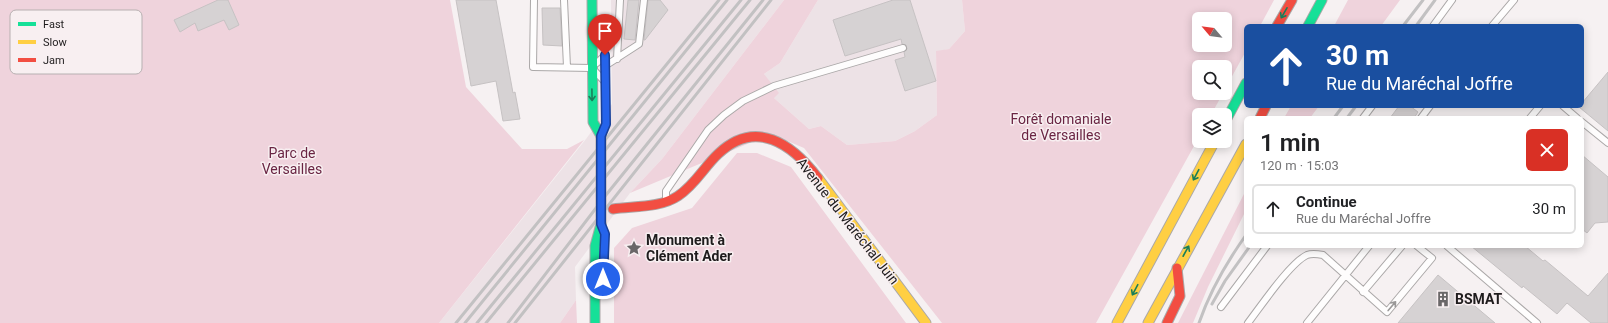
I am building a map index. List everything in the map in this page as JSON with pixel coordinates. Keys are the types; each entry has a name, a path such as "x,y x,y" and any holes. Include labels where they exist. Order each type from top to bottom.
{"main road":[{"path":"592,0 593,122 601,136"},
{"path":"1278,24 1292,0"},
{"path":"1309,24 1322,0"},
{"path":"605,51 605,85"},
{"path":"1232,109 1244,87"},
{"path":"596,323 595,246 601,224 601,136 606,124"},
{"name":"Avenue du Maréchal Juin","path":"613,209 647,207 678,196 688,188 719,152 727,146 748,137 757,136 773,140 786,146 810,168 926,323"},
{"path":"1117,323 1210,148"},
{"path":"1148,323 1244,148"},
{"path":"601,224 605,234 603,265 604,323"},
{"path":"1168,323 1180,296 1177,268"}],"lane":[{"path":"534,0 532,67 592,68"},
{"path":"564,0 567,67"},
{"path":"617,59 620,0"},
{"path":"605,66 639,44 644,0"},
{"path":"1434,24 1452,0"},
{"path":"1494,24 1514,0"},
{"path":"666,201 666,191 708,130 724,115 743,101 774,86 903,48"},
{"path":"592,68 605,51"},
{"path":"592,68 605,85"},
{"path":"1532,116 1538,108"},
{"path":"1565,108 1575,116"},
{"path":"1584,124 1608,143"},
{"path":"1221,307 1265,248"},
{"path":"1307,323 1367,248"},
{"path":"1363,292 1400,248"},
{"path":"1248,323 1293,265 1308,255 1323,255 1387,312 1432,258 1420,248"},
{"path":"1449,248 1537,323"}],"shaded area":[{"path":"611,0 784,0 662,159 630,193 575,267 576,300 560,323 439,323 586,139 612,104"},
{"path":"818,0 962,0 965,31 949,49 936,52 937,115 915,131 895,141 847,145 821,126 809,129 774,98 764,74 780,63"}],"green space":[{"name":"Parc de Versailles","path":"0,0 450,0 466,87 522,149 567,149 584,140 439,323 0,323"},
{"name":"Forêt domaniale de Versailles","path":"784,0 818,0 780,63 764,74 779,93 774,98 809,129 821,126 847,145 895,141 915,131 937,115 936,51 949,49 965,31 962,0 1274,0 1261,24 1244,24 1244,55 1232,76 1232,60 1192,60 1192,100 1219,100 1215,108 1192,108 1193,148 1096,323 942,323 804,148 771,134 630,193 662,159"},
{"path":"1348,0 1400,0 1382,24 1335,24"},
{"path":"1290,108 1318,108 1312,116 1285,116"},
{"path":"737,153 757,153 791,167 906,323 614,323 614,248 632,228 692,208"},
{"path":"1244,194 1244,214 1208,287 1193,323 1178,323"},
{"path":"576,300 577,323 560,323"}],"building":[{"path":"218,0 228,0 239,25 229,30 224,20 198,31 195,23 180,32 174,20"},
{"path":"456,0 496,0 513,93 515,92 520,119 503,121 496,81 471,86"},
{"path":"628,0 639,0 635,40 624,39"},
{"path":"648,0 660,0 668,10 644,40"},
{"path":"893,0 910,0 936,81 905,91 895,60 905,57 904,52 907,49 906,45 902,44 901,39 845,56 833,20"},
{"path":"542,8 560,8 562,46 543,45"},
{"path":"1608,72 1608,131 1580,108 1584,108 1584,101"},
{"path":"1398,108 1413,108 1418,112 1415,116 1392,116"},
{"path":"1584,157 1608,177 1608,222 1595,223 1587,233 1584,231"},
{"path":"1473,248 1527,248 1543,261 1545,260 1588,296 1608,273 1608,323 1591,323 1567,303 1557,314 1523,286 1522,288"},
{"name":"BSMAT","path":"1438,275 1495,323 1398,323"}],"railway":[{"path":"456,323 719,0"},
{"path":"465,323 727,0"},
{"path":"477,323 741,0"},
{"path":"486,323 750,0"},
{"path":"508,323 606,195 763,0"},
{"path":"515,323 771,0"},
{"path":"1405,24 1423,0"},
{"path":"1417,24 1435,0"},
{"path":"1336,116 1342,108"},
{"path":"1348,116 1354,108"},
{"path":"1199,323 1219,278 1244,238"},
{"path":"1212,304 1225,281 1249,248"}],"traffic: fast":[{"path":"592,0 593,122 601,136"},
{"path":"1309,24 1322,0"},
{"path":"1232,109 1244,87"},
{"path":"601,136 601,224"},
{"path":"595,323 595,246 601,224"}],"traffic: slow":[{"path":"1117,323 1211,148"},
{"path":"1148,323 1244,148"},
{"path":"818,178 926,323"}],"traffic: jam":[{"path":"1278,24 1292,0"},
{"path":"1261,116 1265,108"},
{"path":"613,209 655,205 671,200 684,192 718,154 732,143 746,138 759,137 772,140 785,146 797,155 818,178"},
{"path":"1167,323 1180,296 1177,268"}],"place":[{"name":"Monument à Clément Ader","path":"634,248"},
{"name":"BSMAT","path":"1443,299"}],"route":[{"path":"603,279 605,234 601,224 601,136 606,124 605,55"}]}
